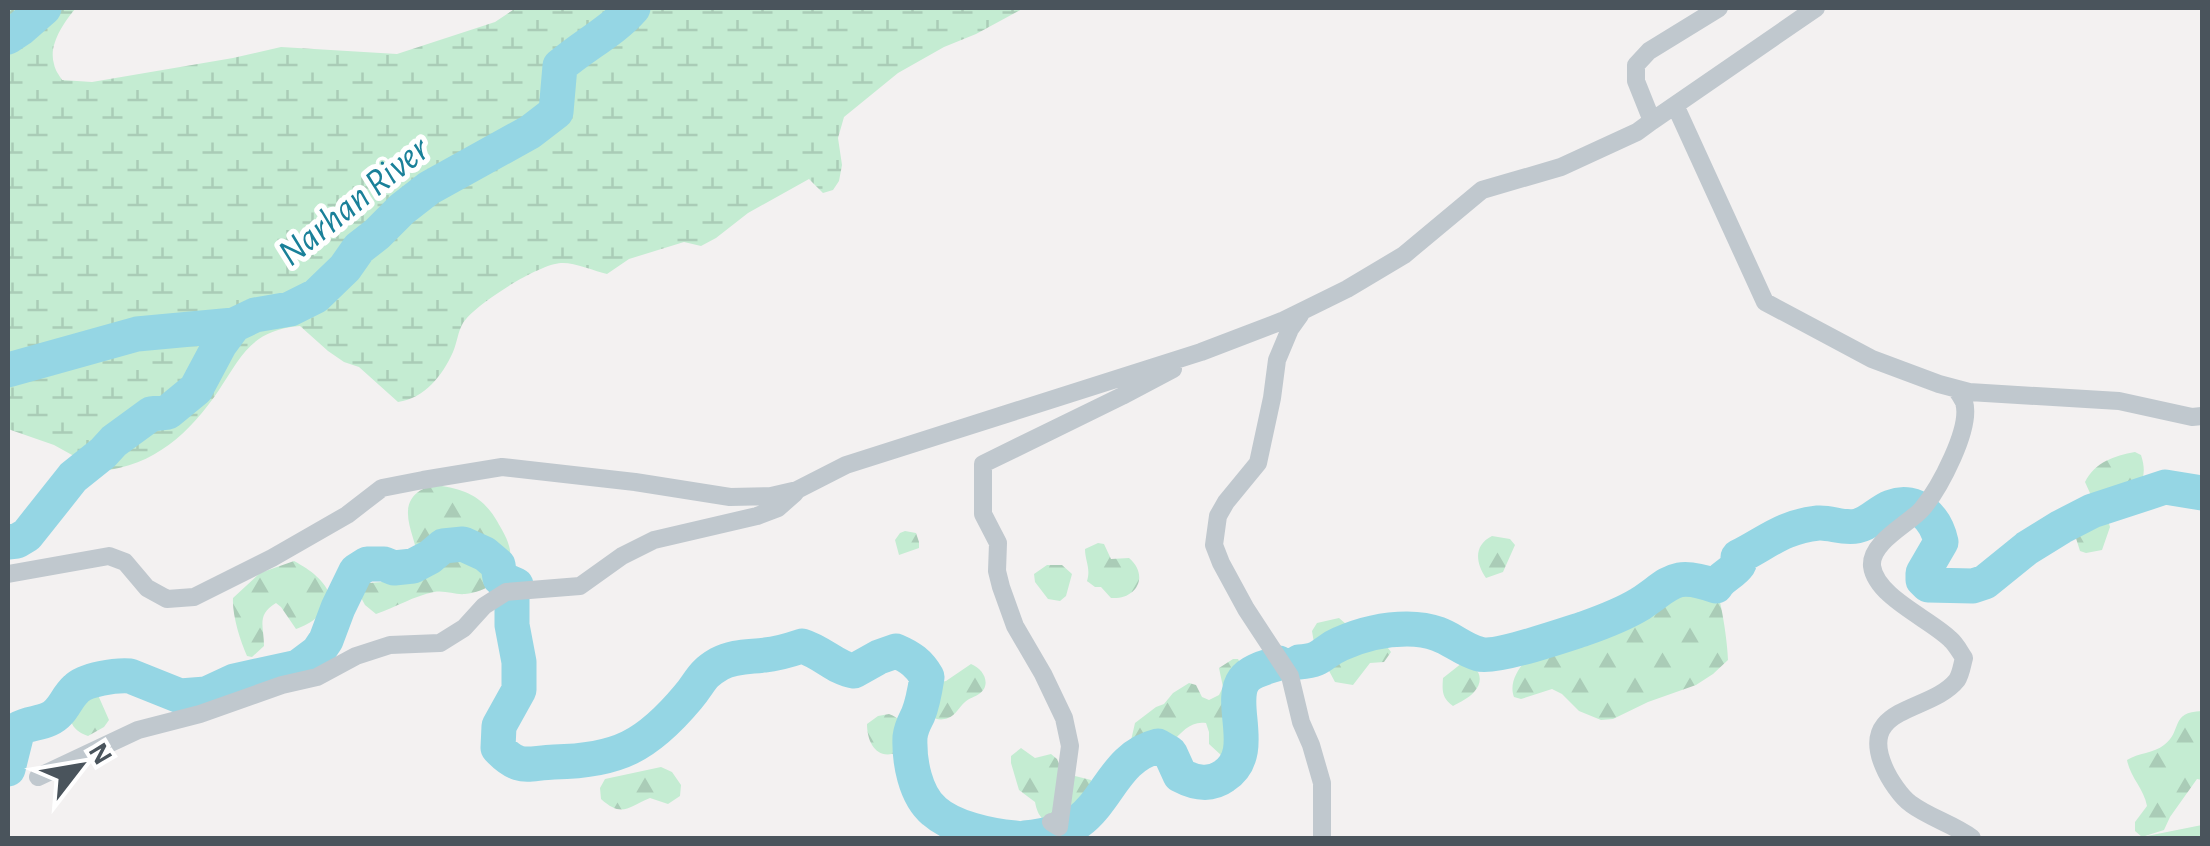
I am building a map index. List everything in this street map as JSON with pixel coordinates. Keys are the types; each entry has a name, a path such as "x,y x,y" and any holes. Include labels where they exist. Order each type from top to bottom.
{"street":[{"path":"1652,121 1636,80 1636,65 1649,52 1719,8"},
{"path":"38,777 138,730 317,677 356,656 390,645 440,643 506,592 580,586 622,556 654,540 778,508 798,490 846,464 1201,352 1282,321 1404,255 1482,190 1562,167 1637,132 1816,8"},
{"path":"1675,106 1766,302 1872,359 1956,389 2118,401 2202,416"},
{"path":"1304,310 1276,360 1258,462 1218,516 1214,545 1246,609 1290,676 1322,783 1322,838"},
{"path":"1051,822 1059,827 1070,746 1064,718 1015,626 1000,586 996,571 998,543 983,514 983,464 1122,396 1201,352"},
{"path":"1956,389 1966,405 1960,441 1946,473 1922,509 1876,551 1872,566 1884,590 1951,640 1964,658 1959,678 1942,693 1900,712 1881,729 1876,750 1886,774 1910,803 1972,838"},
{"path":"8,574 109,556 125,562 147,588 167,599 194,597 332,524 382,488 502,466 730,496 771,496 798,490"}],"green space":[{"path":"8,8 76,8 55,42 54,64 62,80 92,82 281,47 397,54 495,22 516,8 1024,8 898,73 844,117 838,138 842,165 833,190 823,193 809,179 748,213 701,246 684,242 629,259 607,274 566,263 523,277 470,315 461,326 444,369 424,391 408,400 398,402 359,367 328,351 300,326 270,333 250,346 208,406 169,445 138,462 101,471 54,445 8,429"},
{"path":"2135,452 2141,455 2144,467 2139,485 2125,495 2094,502 2085,482 2089,475 2106,461"},
{"path":"433,485 462,491 485,505 508,542 507,567 497,581 482,590 465,594 434,592 376,614 359,594 364,584 411,574 417,565 417,554 408,516 409,503 417,493"},
{"path":"2103,518 2110,527 2102,550 2080,551 2075,535 2082,525"},
{"path":"905,531 916,533 919,548 899,555 895,540"},
{"path":"1492,536 1510,539 1515,545 1503,572 1486,578 1478,554"},
{"path":"1104,544 1111,559 1129,558 1139,572 1137,586 1127,595 1111,598 1101,587 1087,581 1085,549"},
{"path":"294,561 321,581 332,598 330,603 318,617 296,629 276,603 263,617 264,646 252,657 247,656 233,598 260,573"},
{"path":"1047,565 1062,565 1072,574 1066,596 1060,601 1048,599 1035,582 1034,574"},
{"path":"1703,578 1717,590 1728,660 1713,674 1696,685 1613,719 1601,720 1579,711 1552,689 1521,699 1514,697 1516,675 1523,664 1555,637 1577,627 1648,616 1656,582"},
{"path":"1339,618 1355,645 1377,639 1391,652 1384,662 1370,663 1353,685 1335,682 1314,643 1312,631 1317,623"},
{"path":"1238,659 1244,671 1253,701 1255,717 1248,743 1237,752 1222,756 1209,744 1206,723 1196,723 1156,758 1137,763 1129,749 1135,723 1189,683 1196,685 1202,697 1209,700 1219,695 1223,687 1219,668"},
{"path":"1462,663 1476,669 1480,677 1478,687 1453,706 1444,694 1443,678"},
{"path":"971,664 985,678 983,690 948,718 936,719 926,712 914,692 916,687 946,681"},
{"path":"91,692 98,695 109,720 88,736 74,726 69,710"},
{"path":"2202,711 2202,780 2197,779 2164,830 2142,837 2135,831 2135,822 2147,806 2127,760 2160,748 2170,740 2180,719"},
{"path":"889,714 900,721 903,735 898,752 884,754 871,744 867,724"},
{"path":"1021,748 1035,758 1051,754 1063,773 1091,780 1093,796 1086,808 1059,827 1042,819 1035,802 1019,790 1011,763 1011,756"},
{"path":"661,767 672,772 681,785 680,796 668,804 650,798 620,809 601,799 600,788 605,779"},
{"path":"2202,825 2202,838 2137,838"}],"waterway":[{"name":"Narhan River","path":"8,37 44,8"},
{"name":"Narhan River","path":"8,542 27,535 73,477 114,441 151,414 168,412 196,389 234,325 255,315 290,309 316,296 359,248 429,188 530,132 556,112 560,66 633,8"},
{"name":"Narhan River","path":"8,370 137,334 234,325"},
{"name":"Narhan River","path":"1299,662 1318,658 1356,638 1399,629 1435,633 1479,654 1514,650 1612,618 1674,582 1690,580 1716,586 1739,564 1738,557 1795,528 1818,523 1857,526 1900,505 1924,512 1941,542 1923,580 1928,585 1973,586 1985,582 2027,548 2092,511 2165,487 2202,493"},
{"name":"Narhan River","path":"8,769 18,729 54,716 76,689 87,683 130,676 180,696 206,694 234,681 298,667 318,652 356,571 367,564 413,566 443,546 463,544 485,554 498,565 500,578 516,585 509,583"},
{"name":"Narhan River","path":"512,598 519,690 499,726 498,748 512,760 524,764 576,761 630,748 659,728 708,672 730,660 802,646 854,671 896,651 914,661 927,677 910,737 912,767 927,804 961,826 1015,838"},
{"name":"Narhan River","path":"1025,838 1046,835 1078,822 1132,759 1158,746 1170,753 1180,775 1186,778 1208,782 1224,776 1240,755 1239,701 1244,680 1255,671 1279,663"}]}
